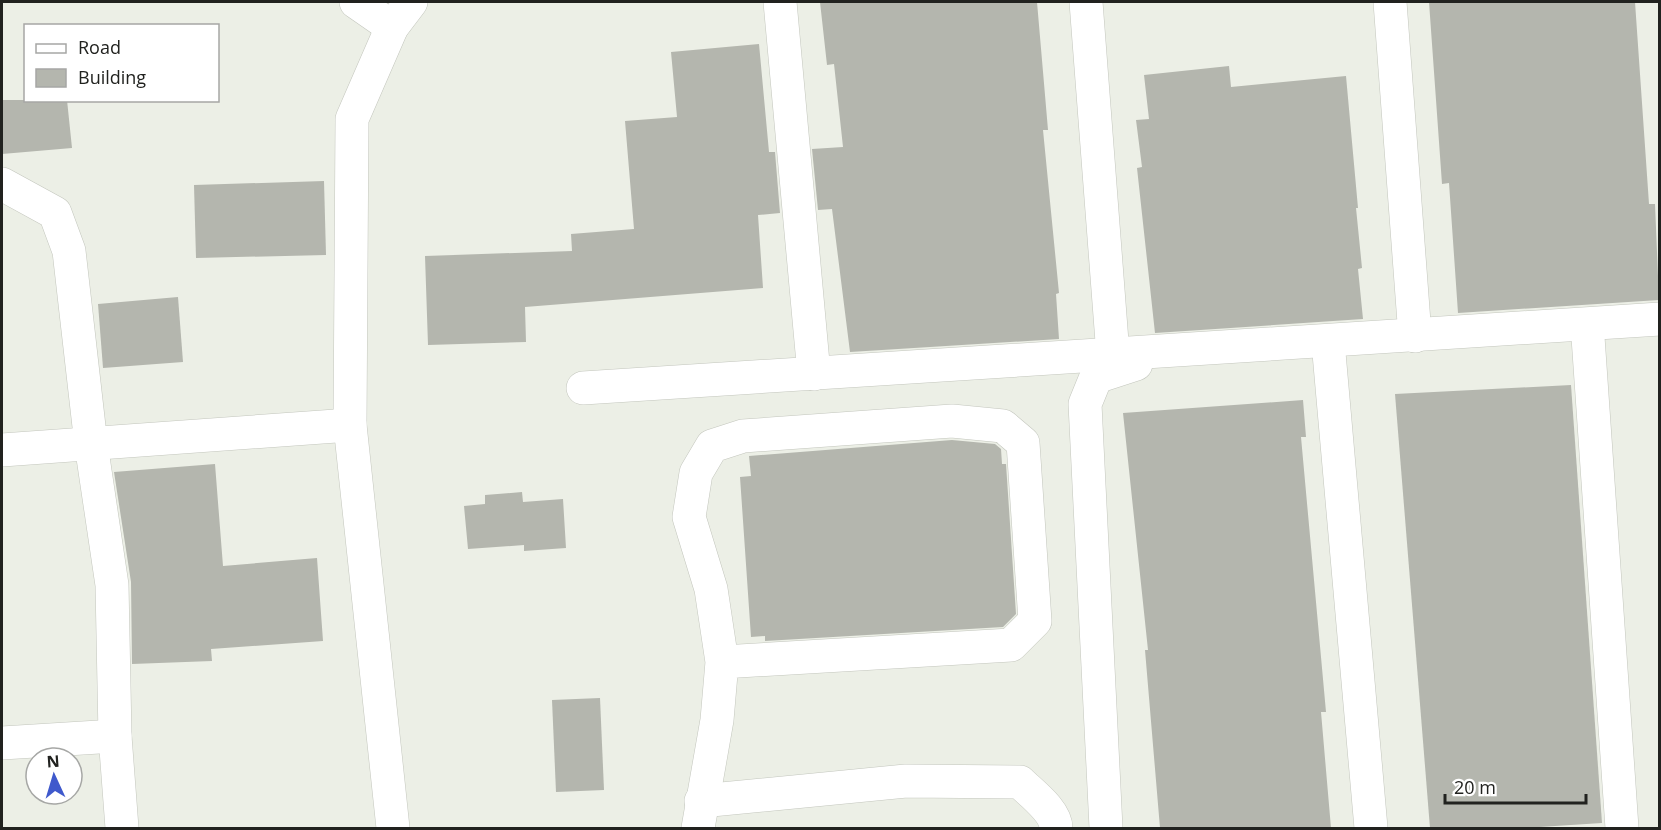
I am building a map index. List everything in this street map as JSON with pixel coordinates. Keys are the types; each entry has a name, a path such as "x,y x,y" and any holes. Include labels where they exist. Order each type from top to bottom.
{"street":[{"path":"356,2 401,14 352,119 350,425 393,828"},
{"path":"780,2 814,374"},
{"path":"1086,2 1113,355"},
{"path":"1390,2 1415,336"},
{"path":"2,184 55,213 69,251 91,444 112,585 115,736 122,828"},
{"path":"583,388 1659,319"},
{"path":"1106,828 1085,404 1096,377 1132,365 1659,332"},
{"path":"1588,337 1622,828"},
{"path":"1329,352 1371,828"},
{"path":"722,662 1011,645 1035,621 1023,443 1003,426 952,421 743,436 712,446 696,473 689,517 711,589 722,662 717,720 699,815 906,781 1020,782 1042,804 1056,822 1056,828"},
{"path":"2,450 350,425"},
{"path":"2,743 115,736"}],"building":[{"path":"820,2 1037,2 1048,130 1043,130 1059,293 1056,294 1059,339 850,352 832,209 818,210 812,149 843,147 834,64 827,65"},
{"path":"1429,2 1635,2 1649,204 1655,204 1659,300 1458,313 1449,183 1442,184"},
{"path":"759,44 769,152 775,152 780,213 758,215 763,288 525,307 526,342 428,345 425,256 572,251 571,234 634,229 625,121 677,117 671,52"},
{"path":"1229,66 1231,87 1346,76 1358,208 1356,208 1362,268 1358,269 1363,319 1155,333 1137,168 1142,167 1136,120 1149,119 1144,75"},
{"path":"2,100 67,102 72,148 2,154"},
{"path":"324,181 326,255 196,258 194,185"},
{"path":"178,297 183,362 103,368 98,304"},
{"path":"1571,385 1602,823 1524,828 1430,828 1395,394"},
{"path":"1303,400 1306,437 1301,437 1326,712 1321,712 1331,828 1160,828 1145,650 1148,650 1123,413"},
{"path":"952,440 995,444 1001,449 1002,464 1006,464 1016,614 1003,627 765,641 765,636 751,637 740,477 751,476 749,456"},
{"path":"215,464 223,566 317,558 323,641 211,649 212,661 132,664 131,582 114,472"},
{"path":"522,492 523,502 563,499 566,548 524,551 524,545 468,549 464,506 485,504 485,495"},
{"path":"600,698 604,790 556,792 552,700"}]}
